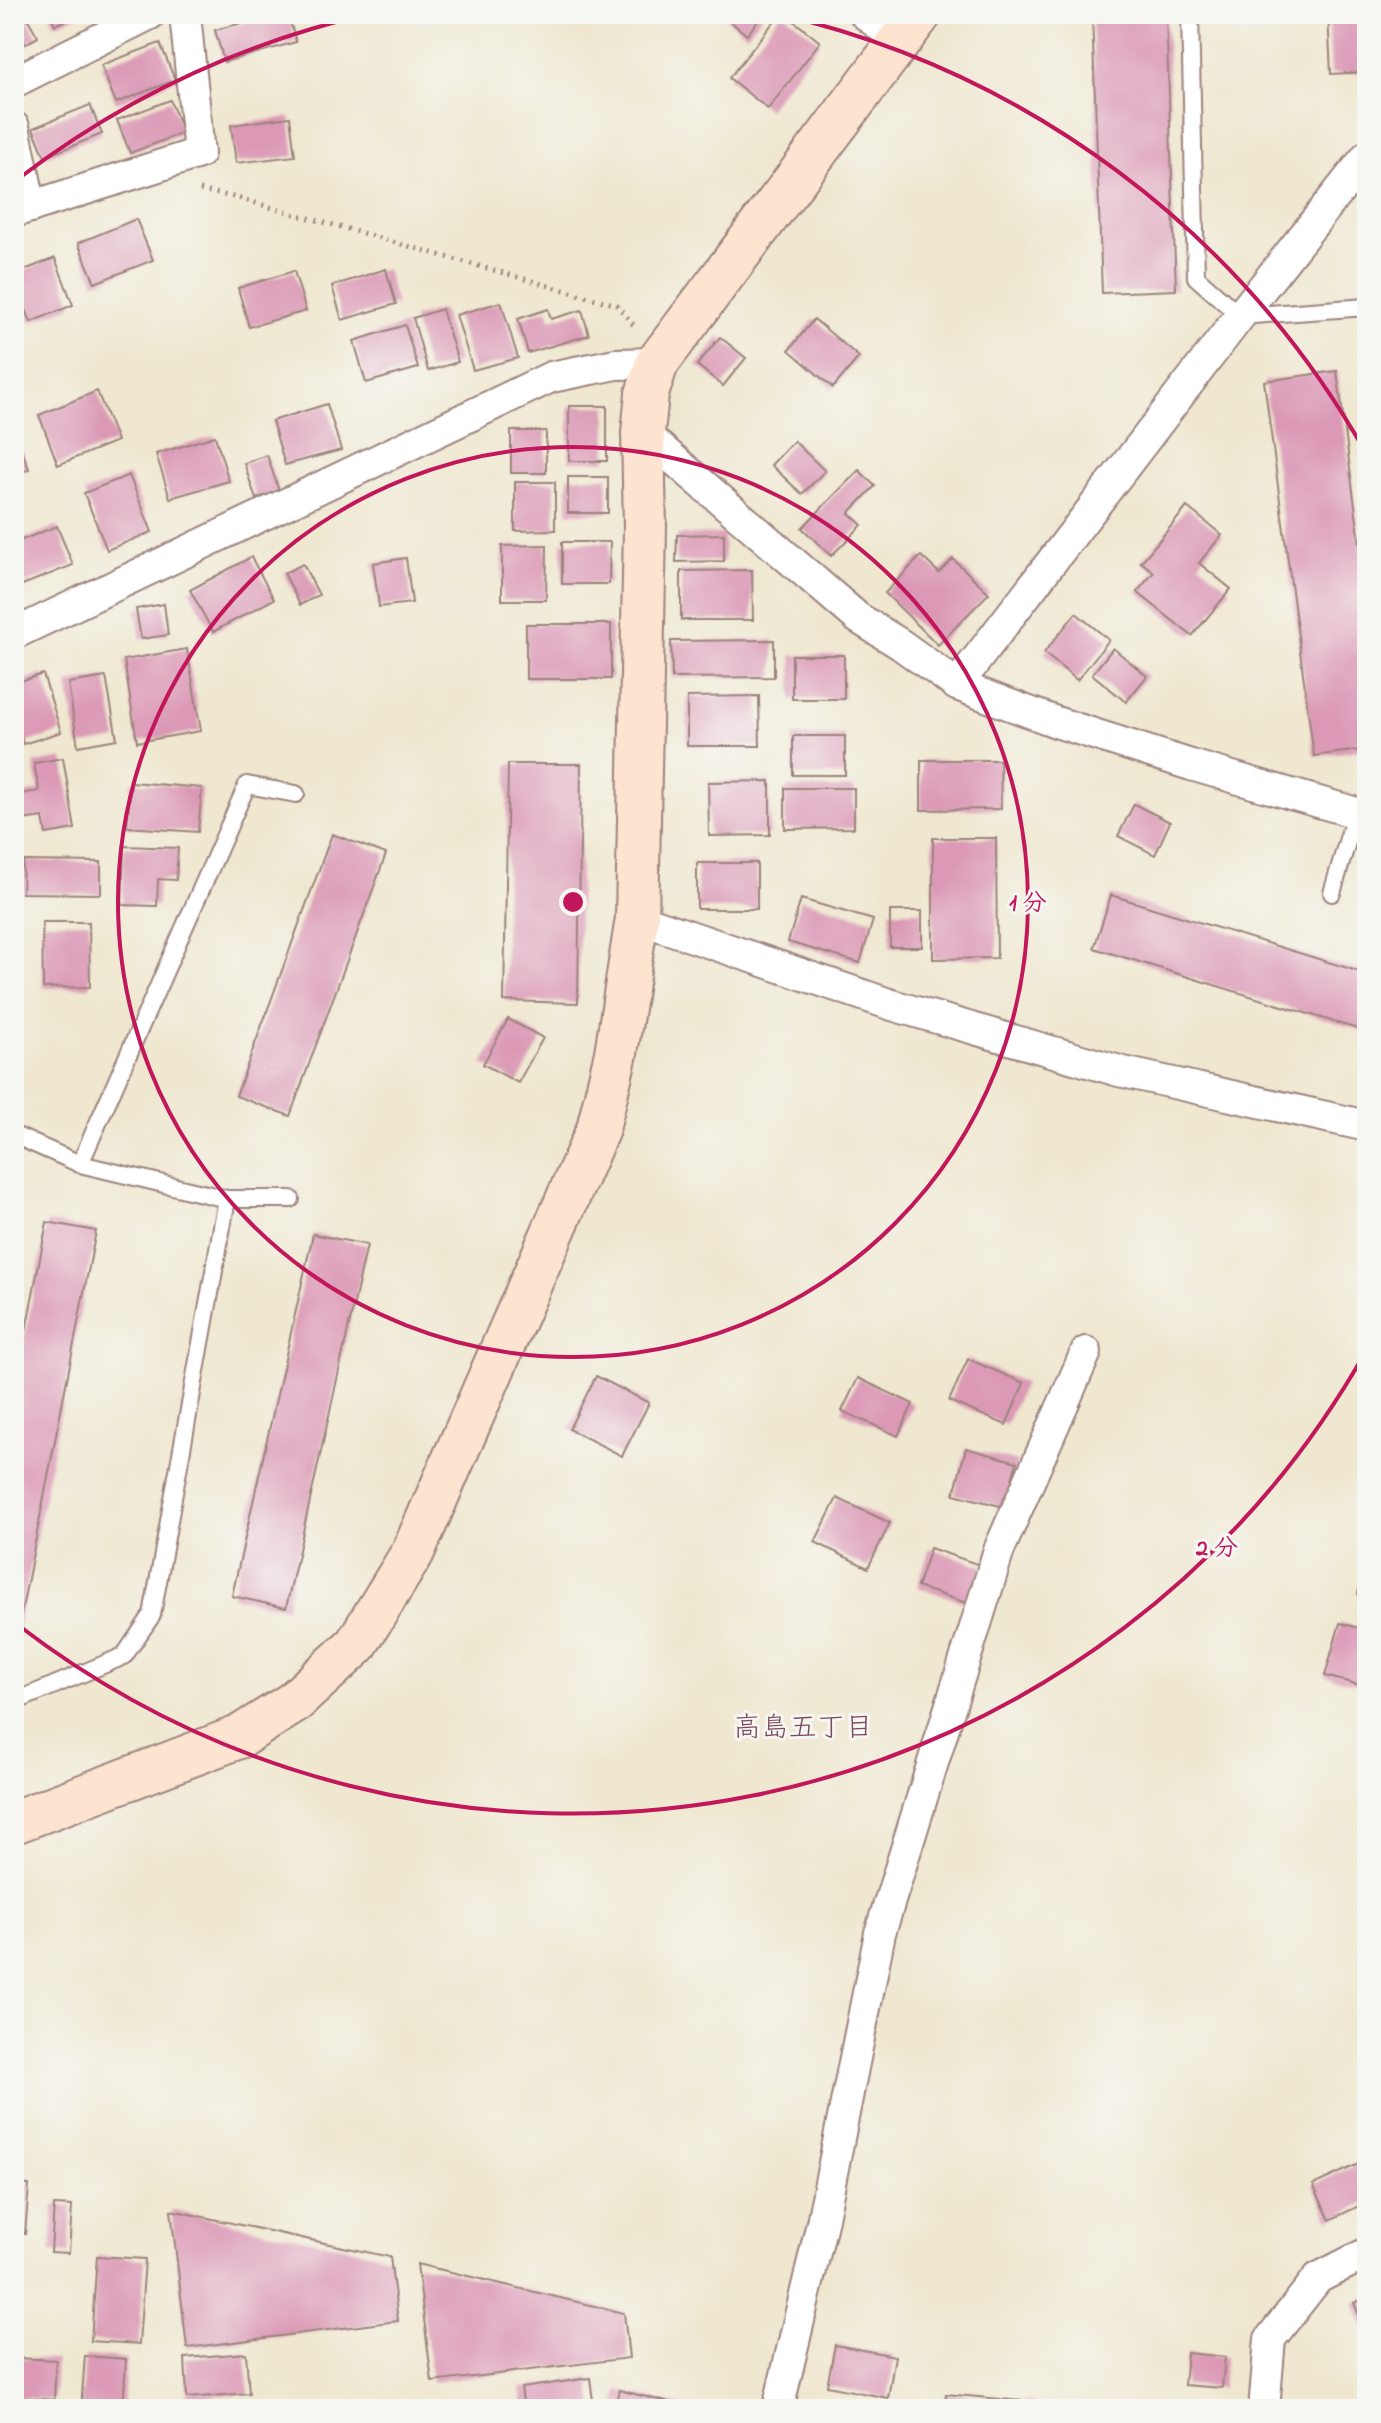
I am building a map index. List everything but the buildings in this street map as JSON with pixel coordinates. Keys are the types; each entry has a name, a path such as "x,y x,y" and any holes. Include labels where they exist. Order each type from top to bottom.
{"street":[{"path":"14,82 150,14"},
{"path":"14,127 22,209 199,153 185,14"},
{"path":"14,1822 239,1737 293,1703 356,1645 413,1552 598,1129 616,1053 637,918 643,433 647,394 657,363 910,27 865,14"},
{"path":"957,685 1367,156"},
{"path":"14,634 551,377 616,364 657,363"},
{"path":"643,433 858,618 957,685 1056,722 1361,815"},
{"path":"637,918 892,1005 1119,1071 1367,1126"},
{"path":"778,2409 822,2223 880,1933 999,1550 1086,1352"},
{"path":"1264,2409 1270,2339 1318,2278 1367,2253"}],"lane":[{"path":"1190,14 1196,277 1240,316 1367,307"},
{"path":"80,1164 247,785 296,794"},
{"path":"1332,893 1361,815"},
{"path":"14,1135 80,1164 227,1199 291,1199"},
{"path":"14,1702 124,1656 152,1615 227,1199"}],"path":[{"path":"177,161 186,188 238,198 617,305 657,363"}],"district":[{"name":"高島五丁目","path":"803,1726"}]}
